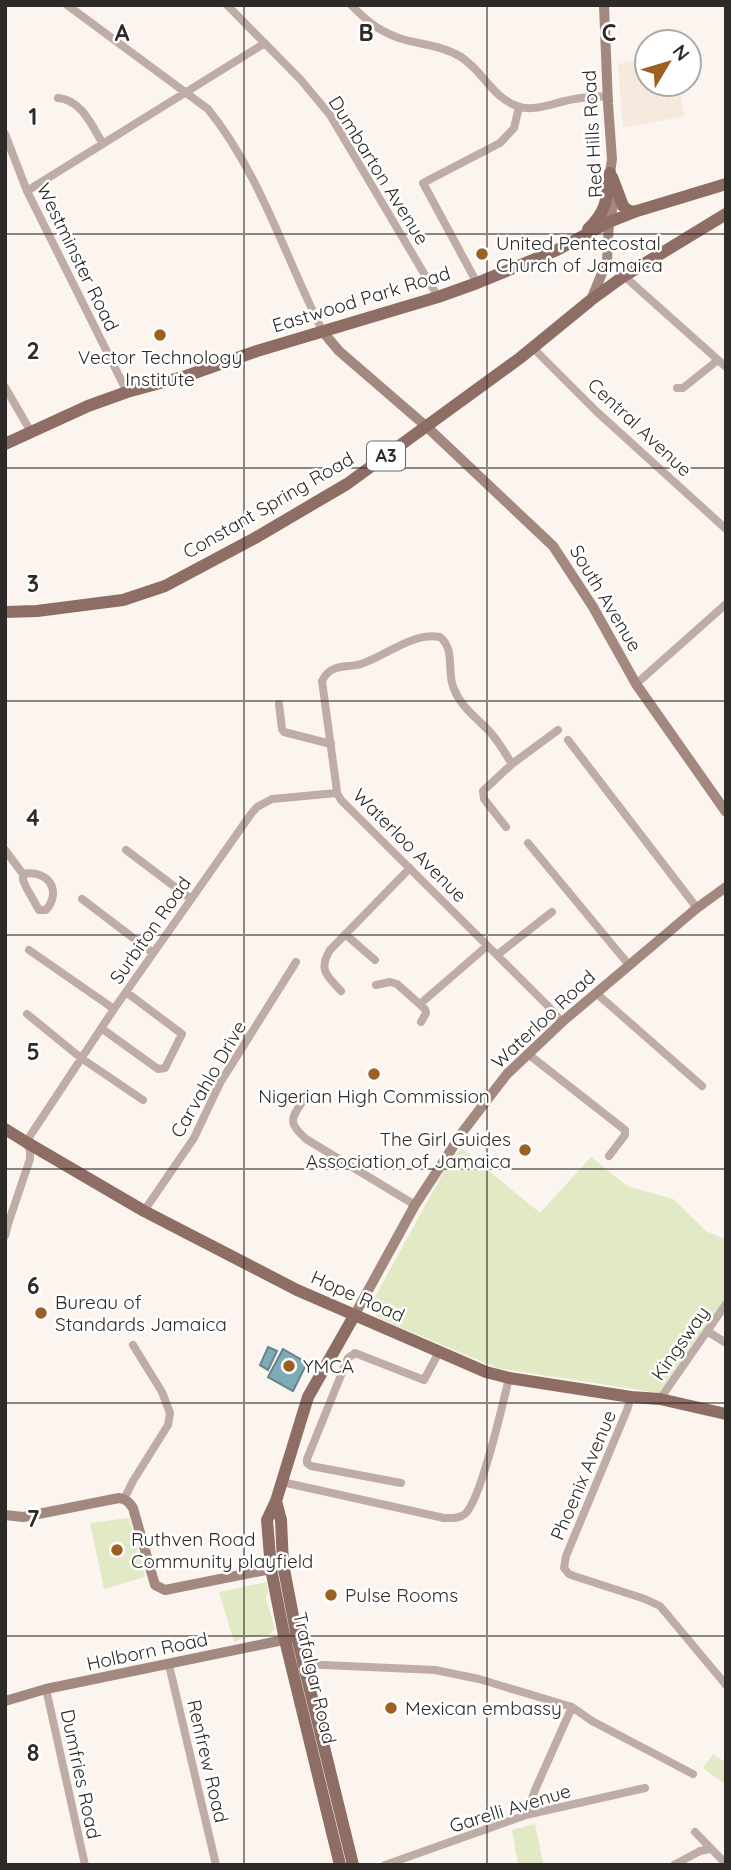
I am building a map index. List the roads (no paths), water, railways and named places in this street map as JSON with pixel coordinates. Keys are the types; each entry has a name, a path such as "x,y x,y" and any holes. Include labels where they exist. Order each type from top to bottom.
{"main road":[{"name":"Red Hills Road","path":"591,300 607,261 609,222 614,202 610,173 612,159 604,5"},
{"path":"610,173 623,206 630,212 637,211"},
{"path":"562,247 597,220 606,208 610,173"},
{"name":"Eastwood Park Road","path":"5,444 127,391 186,376 257,351 477,283 562,247 609,222 726,184"},
{"name":"Constant Spring Road","path":"5,612 37,611 123,600 165,586 256,538 347,484 533,348 624,276 726,214"},
{"name":"South Avenue","path":"323,332 340,351 427,427 553,546 593,607 636,684 726,812"},
{"name":"Waterloo Road","path":"354,1316 415,1205 464,1130 507,1074 562,1022 697,908 726,887"},
{"name":"Hope Road","path":"5,1129 144,1211 297,1290 486,1371 509,1378 660,1399 726,1415"},
{"name":"Trafalgar Road","path":"340,1865 291,1638 271,1569 267,1520 276,1501 308,1397 354,1316"},
{"path":"5,1516 23,1517 124,1499 133,1508 153,1579 159,1589 172,1590 271,1569"},
{"name":"Trafalgar Road","path":"276,1501 281,1520 291,1638"},
{"name":"Holborn Road","path":"5,1701 46,1689 291,1638"},
{"name":"Trafalgar Road","path":"297,1664 338,1781 353,1865"}],"street":[{"path":"67,5 208,109 225,130 261,195 323,332"},
{"name":"Dumbarton Avenue","path":"227,5 301,80 330,115 438,297"},
{"path":"351,5 369,24 400,38 440,47 461,57 497,95 519,107 537,107 573,99 607,96"},
{"path":"27,191 265,43"},
{"path":"58,98 72,102 83,112 103,144"},
{"path":"477,283 423,183 500,143 514,128 519,107"},
{"name":"Westminster Road","path":"6,137 27,191 127,391"},
{"path":"624,276 726,367"},
{"name":"Central Avenue","path":"533,348 596,411 726,529"},
{"path":"677,388 683,388 718,360"},
{"path":"5,387 31,432"},
{"path":"636,684 726,604"},
{"name":"Waterloo Avenue","path":"512,764 495,738 462,704 450,680 448,647 440,637 425,636 357,666 335,668 322,681 338,793 562,1022"},
{"path":"279,704 284,732 331,744"},
{"path":"506,827 484,799 485,789 512,764 558,730"},
{"path":"568,740 697,908"},
{"name":"Surbiton Road","path":"26,1142 114,1009 257,807 272,799 338,793"},
{"path":"528,843 629,965"},
{"path":"5,850 23,873 26,887 39,910 46,910 53,902 55,894 51,885 44,876 34,872 23,873"},
{"path":"126,850 191,899"},
{"path":"341,991 326,974 324,959 410,868"},
{"path":"82,899 153,953"},
{"path":"497,955 552,912"},
{"path":"345,934 375,960"},
{"path":"420,1004 487,946"},
{"path":"29,950 114,1009"},
{"name":"Carvahlo Drive","path":"144,1211 194,1138 220,1083 296,962"},
{"path":"376,985 390,982 397,985 425,1009 426,1013 421,1022"},
{"path":"102,1028 158,1069 165,1068 182,1034 126,992"},
{"path":"596,993 702,1086"},
{"path":"27,1014 81,1058 143,1100"},
{"path":"528,1054 625,1130 625,1135 609,1156"},
{"path":"304,1099 292,1118 295,1130 415,1205"},
{"path":"5,1236 30,1159 26,1142"},
{"name":"Kingsway","path":"660,1399 726,1304"},
{"path":"707,1331 726,1343"},
{"path":"124,1499 168,1424 170,1413 162,1392 133,1345"},
{"path":"401,1483 310,1466 307,1459 348,1358 355,1353 424,1380 439,1352"},
{"path":"282,1482 444,1518 463,1516 472,1504 484,1470 509,1378"},
{"name":"Phoenix Avenue","path":"631,1396 566,1556 564,1567 574,1577 660,1606 726,1685"},
{"path":"297,1664 435,1670 479,1679 572,1707 592,1721 693,1774"},
{"name":"Renfrew Road","path":"169,1665 216,1865"},
{"name":"Dumfries Road","path":"46,1689 85,1865"},
{"path":"526,1815 572,1707"},
{"name":"Garelli Avenue","path":"385,1865 526,1815 645,1788"},
{"path":"497,1813 498,1825"},
{"path":"695,1832 726,1864"},
{"path":"674,1865 700,1851 710,1849"}],"water":[{"path":"268,1347 277,1351 268,1370 260,1365"},
{"path":"283,1349 307,1363 293,1391 268,1377"}],"place":[{"name":"United Pentecostal Church of Jamaica","path":"482,254"},
{"name":"Vector Technology Institute","path":"160,335"},
{"name":"Nigerian High Commission","path":"374,1074"},
{"name":"The Girl Guides Association of Jamaica","path":"525,1150"},
{"name":"Bureau of Standards Jamaica","path":"41,1313"},
{"name":"YMCA","path":"289,1366"},
{"name":"Ruthven Road Community playfield","path":"117,1550"},
{"name":"Pulse Rooms","path":"331,1595"},
{"name":"Mexican embassy","path":"391,1708"}]}
